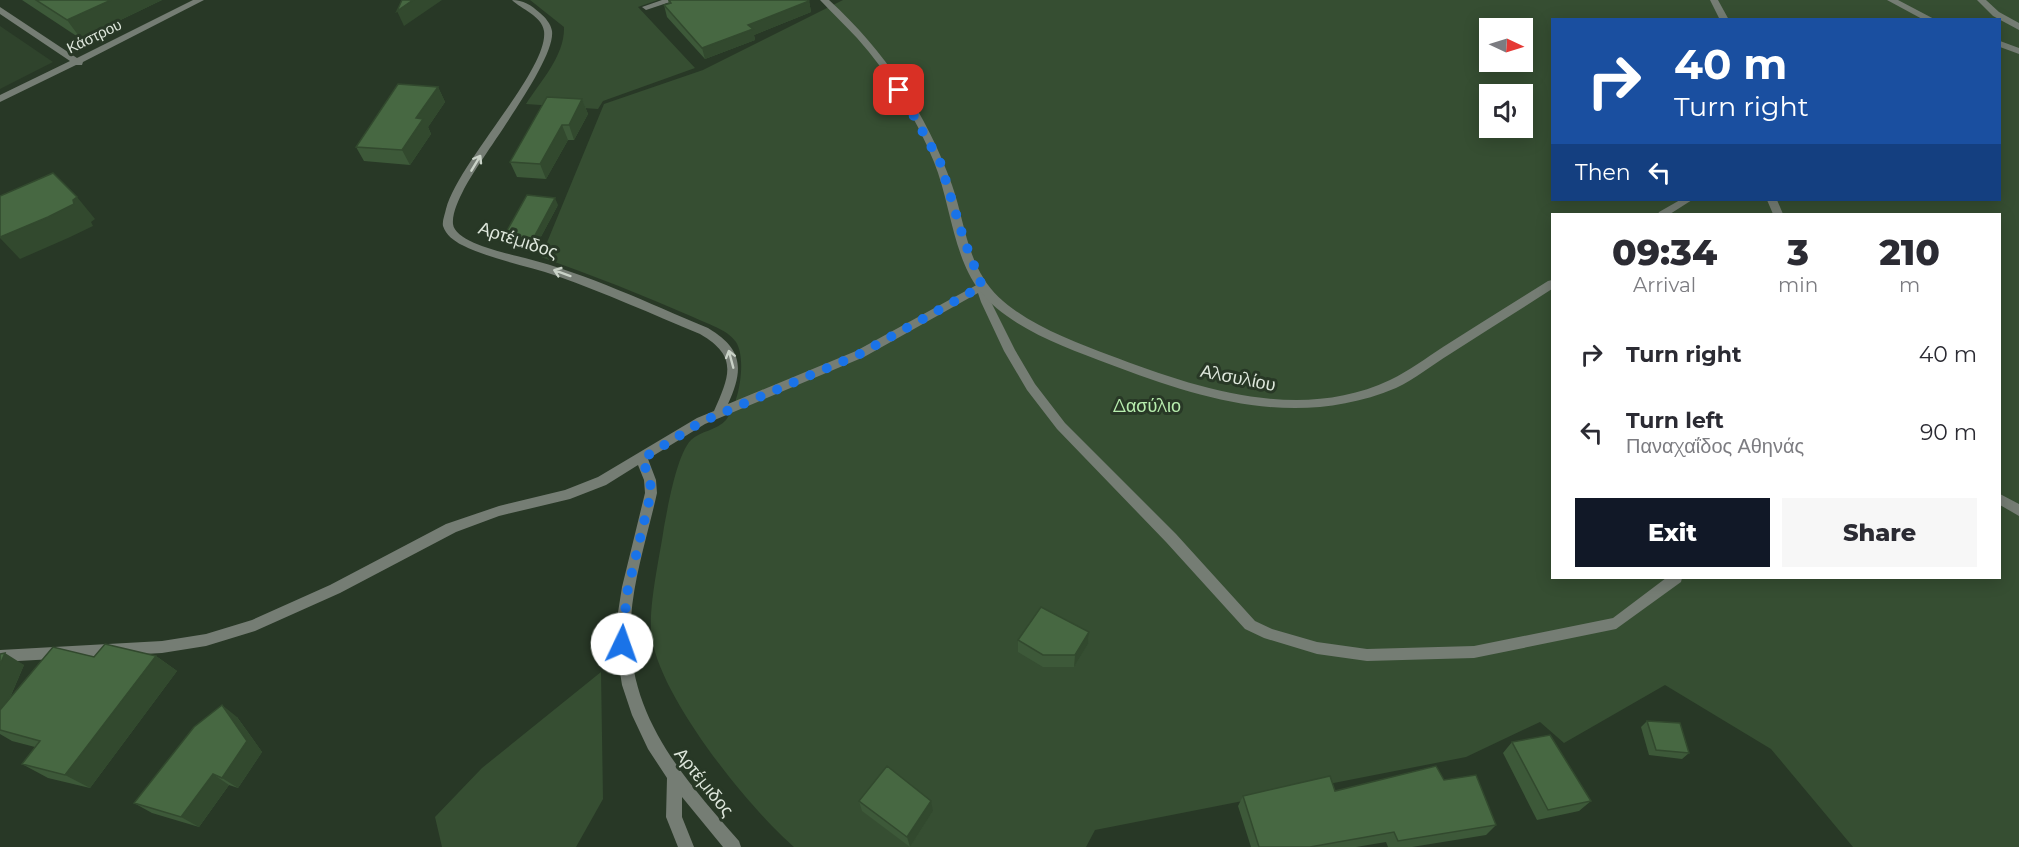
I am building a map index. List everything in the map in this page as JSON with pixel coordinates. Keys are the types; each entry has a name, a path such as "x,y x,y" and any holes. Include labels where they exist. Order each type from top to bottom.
{"street":[{"name":"Κάστρου","path":"0,99 200,0"},
{"name":"Αρτέμιδος","path":"516,0 542,19 548,28 549,41 534,70 459,192 448,220 451,231 462,241 477,248 525,261 581,281 704,330 721,341 732,356 734,364 732,382 718,414"},
{"path":"646,7 672,0"},
{"path":"824,0 851,25 874,53 929,139 940,162 986,302 1031,387 1055,419 1171,538 1250,625 1269,634 1309,646 1367,655 1474,652 1616,623 1675,579"},
{"path":"1714,0 1724,18"},
{"path":"1891,0 1928,18"},
{"path":"1982,0 1996,14 2019,27"},
{"path":"0,10 78,62"},
{"path":"2001,44 2019,51"},
{"path":"1665,213 1684,201"},
{"name":"Αλσυλίου","path":"982,286 1014,314 1037,327 1150,376 1247,402 1303,405 1354,397 1393,384 1551,285"},
{"path":"0,656 162,647 206,640 289,611 451,528 499,511 586,488 642,459 695,425 860,354 982,286"},
{"name":"Αρτέμιδος","path":"642,459 650,480 651,493 627,593 624,619 624,663 637,710 656,751 674,778 733,847"},
{"path":"2001,500 2019,511"},
{"path":"674,778 674,817 686,847"}],"shaded area":[{"path":"0,26 53,62 0,89"}],"green space":[{"path":"530,0 658,0 638,7 695,68 603,101 598,109 526,104 545,77 561,48 564,27"},
{"name":"Δασύλιο","path":"843,0 2019,0 2019,847 1853,847 1771,749 1665,685 1564,743 1540,722 1466,757 1095,830 1086,847 794,847 731,780 689,721 659,664 652,639 651,614 655,583 674,481 681,457 691,440 723,423 731,413 738,393 741,370 741,359 736,342 722,330 655,301 541,257 604,104 703,70"},
{"path":"601,672 603,799 576,847 442,847 435,817 482,768"}],"building":[{"path":"36,0 111,0 67,20"},
{"path":"402,0 413,0 397,11"},
{"path":"669,0 809,1 748,25 753,29 702,48 664,5 671,3"},
{"path":"398,84 438,87 416,118 423,119 402,150 356,147"},
{"path":"547,97 582,99 569,125 562,125 540,164 510,162"},
{"path":"53,173 77,197 73,200 74,204 0,237 0,196"},
{"path":"527,195 555,198 533,239 504,236"},
{"path":"1041,607 1089,632 1075,655 1043,655 1018,640"},
{"path":"105,644 156,656 65,775 22,764 40,741 0,730 0,710 53,647 94,657"},
{"path":"5,653 0,665 0,654"},
{"path":"222,705 247,741 222,778 213,774 181,817 134,803 194,727"},
{"path":"1647,721 1680,723 1689,753 1656,750"},
{"path":"1550,735 1591,801 1548,810 1512,742"},
{"path":"887,766 931,801 907,837 859,801"},
{"path":"1436,766 1444,780 1476,775 1496,825 1398,841 1394,832 1310,847 1259,847 1243,796 1330,776 1335,791"}],"route":[{"path":"622,644 627,593 651,493 650,480 642,459 701,422 860,354 982,286 971,262 940,162 899,90"}]}
